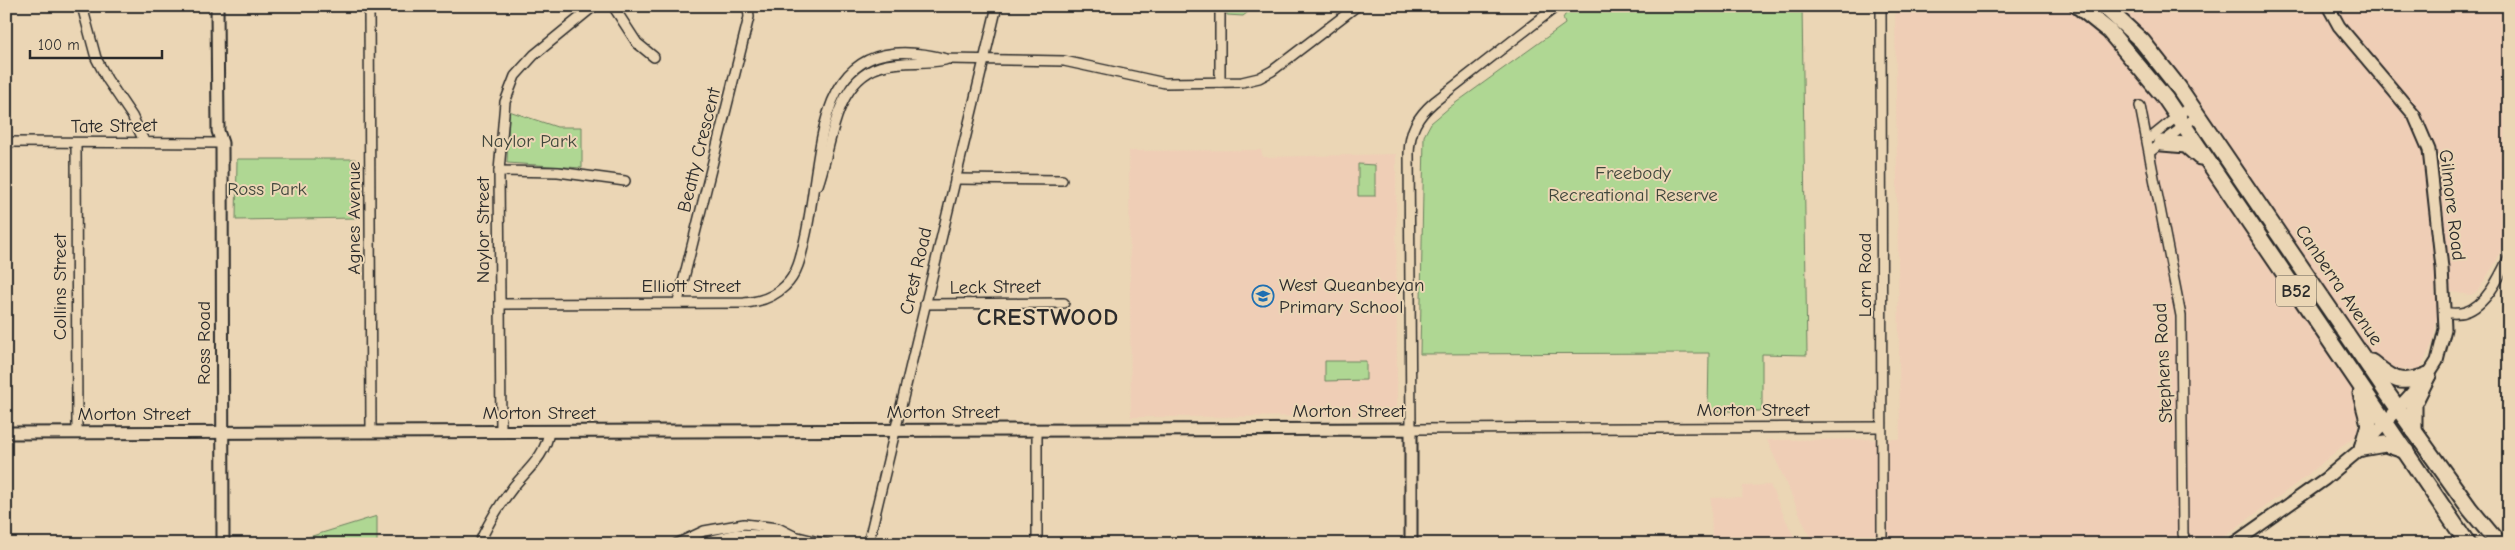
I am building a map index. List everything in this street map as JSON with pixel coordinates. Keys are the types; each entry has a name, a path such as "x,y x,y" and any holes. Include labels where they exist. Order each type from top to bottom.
{"highway":[{"name":"Canberra Avenue","path":"2078,6 2109,31 2140,66 2181,121 2210,167 2386,422 2399,446 2424,478 2468,544"},
{"name":"Canberra Avenue","path":"2104,6 2142,41 2194,111 2414,432 2470,509 2498,543"},
{"path":"2155,142 2186,145 2210,167"},
{"path":"2359,351 2396,380 2406,382 2428,376"},
{"path":"2350,369 2368,416 2367,432 2362,448 2399,446"},
{"path":"2414,432 2414,403 2428,376"}],"street":[{"path":"82,6 96,58 107,79 132,116 144,141"},
{"name":"Ross Road","path":"217,6 218,131 222,143 223,544"},
{"name":"Ross Road","path":"222,143 226,132 225,6"},
{"name":"Agnes Avenue","path":"369,6 371,430"},
{"name":"Naylor Street","path":"501,431 499,171 505,102 515,76 534,55 594,6"},
{"path":"613,6 637,43 654,57"},
{"name":"Beatty Crescent","path":"678,302 749,17 748,6"},
{"name":"Crest Road","path":"868,544 997,6"},
{"path":"1220,6 1220,82"},
{"name":"Elliott Street","path":"500,304 756,302 786,286 794,275 802,251 814,199 818,156 830,102 850,72 870,59 892,53 984,61 1064,61 1165,83 1249,81 1272,71 1356,6"},
{"path":"1411,544 1411,131 1421,114 1434,102 1557,6"},
{"name":"Lorn Road","path":"1881,6 1882,544"},
{"name":"Gilmore Road","path":"2233,544 2325,479 2362,448 2428,376 2437,360 2442,344 2446,313 2429,150 2414,114 2339,26 2328,6"},
{"name":"Stephens Road","path":"2140,106 2155,142 2150,152 2181,316 2183,534 2186,544"},
{"path":"2150,152 2155,142 2194,111"},
{"path":"2155,142 2181,121"},
{"name":"Tate Street","path":"6,142 76,143 144,141 222,143"},
{"name":"Collins Street","path":"76,143 77,432"},
{"path":"499,171 558,172 624,181"},
{"path":"955,179 1062,180"},
{"path":"2446,313 2464,313 2480,302 2500,276 2509,257"},
{"name":"Leck Street","path":"925,304 1064,303"},
{"name":"Morton Street","path":"6,432 1881,427"},
{"path":"1037,430 1037,544"},
{"path":"479,544 502,503 543,453 548,443 549,431"},
{"path":"676,544 704,531 736,525 778,528 794,536"},
{"path":"696,544 737,534 794,536 827,544"}],"shaded area":[{"path":"1895,6 2509,6 2509,230 2496,262 2477,292 2470,295 2435,289 2438,313 2433,342 2420,370 2399,369 2357,408 2358,433 2304,478 2214,544 1813,544 1767,440 1900,439"},
{"name":"West Queanbeyan Primary School","path":"1261,150 1263,157 1396,154 1397,412 1391,416 1131,417 1129,151"},
{"path":"1770,485 1797,544 1712,544 1711,498 1742,497 1743,486"}],"green space":[{"path":"1227,6 1256,6 1243,16 1227,15"},
{"name":"Freebody Recreational Reserve","path":"1571,6 1802,6 1807,355 1762,354 1762,411 1708,411 1709,353 1420,354 1424,136 1431,123 1450,107 1565,24 1563,18"},
{"name":"Naylor Park","path":"509,111 557,127 582,127 582,168 507,163"},
{"name":"Ross Park","path":"237,159 355,159 356,218 236,220"},
{"path":"1358,164 1375,165 1375,196 1358,196"},
{"path":"1325,361 1366,361 1366,380 1325,381"},
{"path":"377,516 377,544 309,544 309,537"}],"place":[{"name":"West Queanbeyan Primary School","path":"1263,296"}],"district":[{"name":"CRESTWOOD","path":"1048,317"}]}
